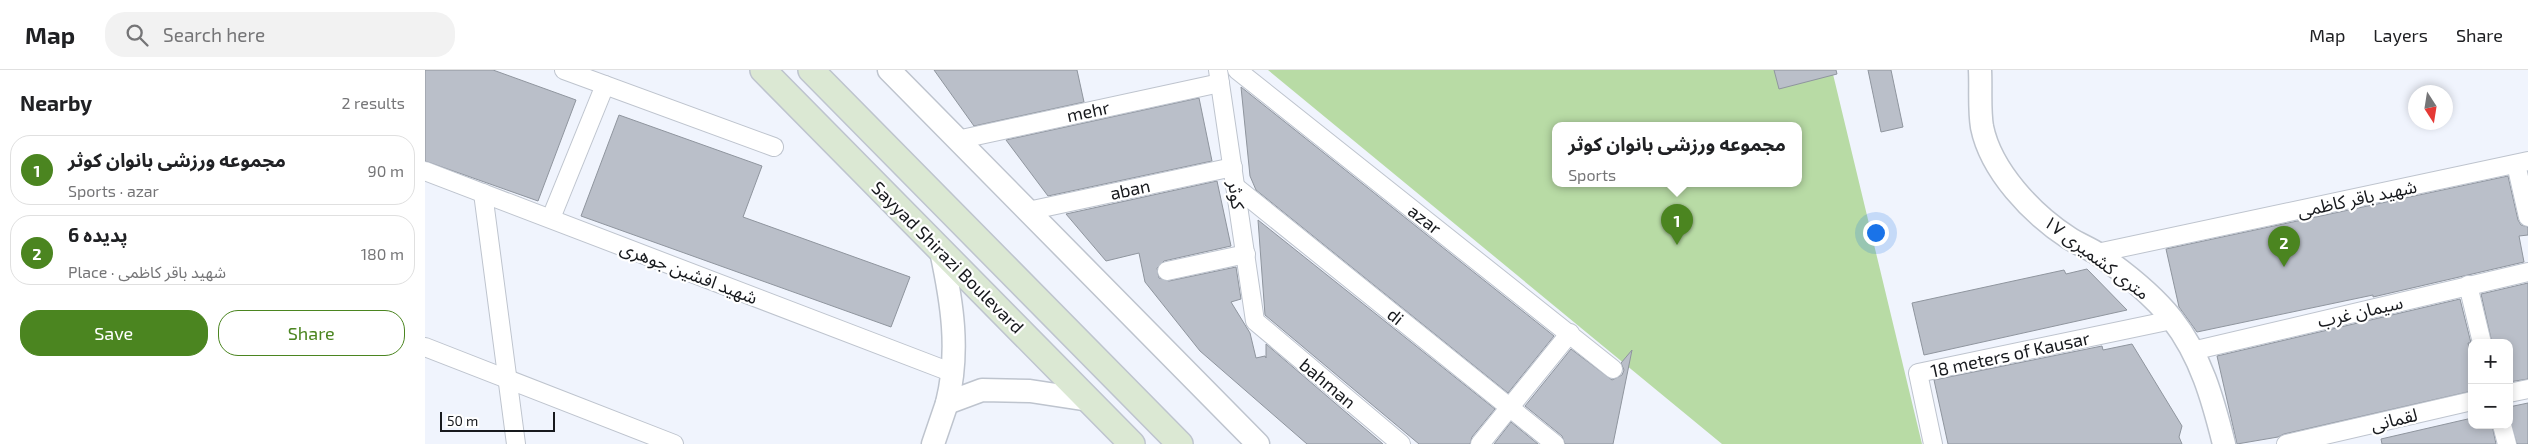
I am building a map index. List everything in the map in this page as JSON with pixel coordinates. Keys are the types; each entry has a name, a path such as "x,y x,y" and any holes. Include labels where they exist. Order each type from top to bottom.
{"main road":[{"name":"Sayyad Shirazi Boulevard","path":"763,70 1132,444"},
{"name":"Sayyad Shirazi Boulevard","path":"811,70 1180,444"}],"street":[{"path":"564,70 773,147"},
{"path":"889,70 1258,444"},
{"name":"azar","path":"1237,70 1613,369"},
{"name":"۱۷ متری کشمیری","path":"1980,70 1982,127 1996,166 2026,202 2067,237 2097,253 2147,293 2172,320 2192,351 2209,386 2224,444"},
{"name":"mehr","path":"957,140 1219,76"},
{"name":"کوثر","path":"1219,76 1237,188 1255,321"},
{"path":"551,218 605,85"},
{"path":"2522,162 2528,217"},
{"name":"شهید باقر کاظمی","path":"2097,253 2522,162"},
{"name":"aban","path":"1028,211 1233,168"},
{"name":"شهید افشین جوهری","path":"425,171 953,373"},
{"name":"di","path":"1237,188 1555,444"},
{"path":"483,193 516,444"},
{"path":"933,444 947,403 953,373 955,343 951,301 941,251"},
{"path":"1167,271 1246,254"},
{"name":"سیمان غرب","path":"2192,351 2528,272"},
{"path":"2468,285 2481,339"},
{"name":"18 meters of Kausar","path":"1933,444 1918,373 2172,320"},
{"name":"bahman","path":"1255,321 1401,444"},
{"path":"1480,444 1570,333"},
{"path":"425,347 674,444"},
{"path":"2513,392 2528,389"},
{"path":"947,403 982,390 1031,391 1089,400"},
{"name":"لقمانی","path":"2286,444 2468,403"},
{"path":"2503,429 2507,444"}],"green space":[{"path":"1268,70 1832,70 1922,444 1722,444"}],"building":[{"path":"425,70 493,70 576,100 538,201 425,161"},
{"path":"934,70 1077,70 1084,102 974,126"},
{"path":"1774,70 1836,70 1837,74 1779,89"},
{"path":"1868,70 1891,70 1903,127 1881,132"},
{"path":"1241,87 1554,336 1508,393 1256,190 1250,176"},
{"path":"1199,98 1212,161 1048,196 1006,140"},
{"path":"619,115 762,166 743,217 910,277 891,327 581,216"},
{"path":"2508,176 2518,220 2521,225 2528,227 2528,235 2519,236 2524,262 2373,297 2373,295 2197,332 2179,307 2166,249"},
{"path":"1217,181 1231,246 1164,261 1157,268 1159,278 1169,281 1236,267 1241,299 1231,302 1250,333 1256,358 1265,356 1266,358 1266,344 1383,444 1307,444 1200,351 1145,282 1139,253 1106,261 1066,214"},
{"path":"1258,220 1495,409 1472,437 1470,444 1419,444 1265,315"},
{"path":"2087,269 2127,310 1924,355 1912,303 2064,270 2066,274"},
{"path":"2528,283 2528,379 2513,381 2513,339 2491,339 2481,294"},
{"path":"2460,299 2470,339 2468,339 2468,392 2284,434 2278,437 2237,444 2217,356"},
{"path":"2132,344 2182,426 2179,437 2182,444 1948,444 1934,380 2102,346 2103,350"},
{"path":"1571,349 1612,380 1622,375 1624,370 1621,363 1632,350 1613,444 1565,444 1562,436 1525,406"},
{"path":"2528,403 2528,444 2517,444 2513,429 2513,406"},
{"path":"2468,419 2468,429 2493,429 2496,444 2382,444 2381,439"},
{"path":"1511,422 1538,444 1494,444"}],"place":[{"name":"مجموعه ورزشی بانوان کوثر","path":"1677,245"},
{"name":"پدیده 6","path":"2284,267"}]}
